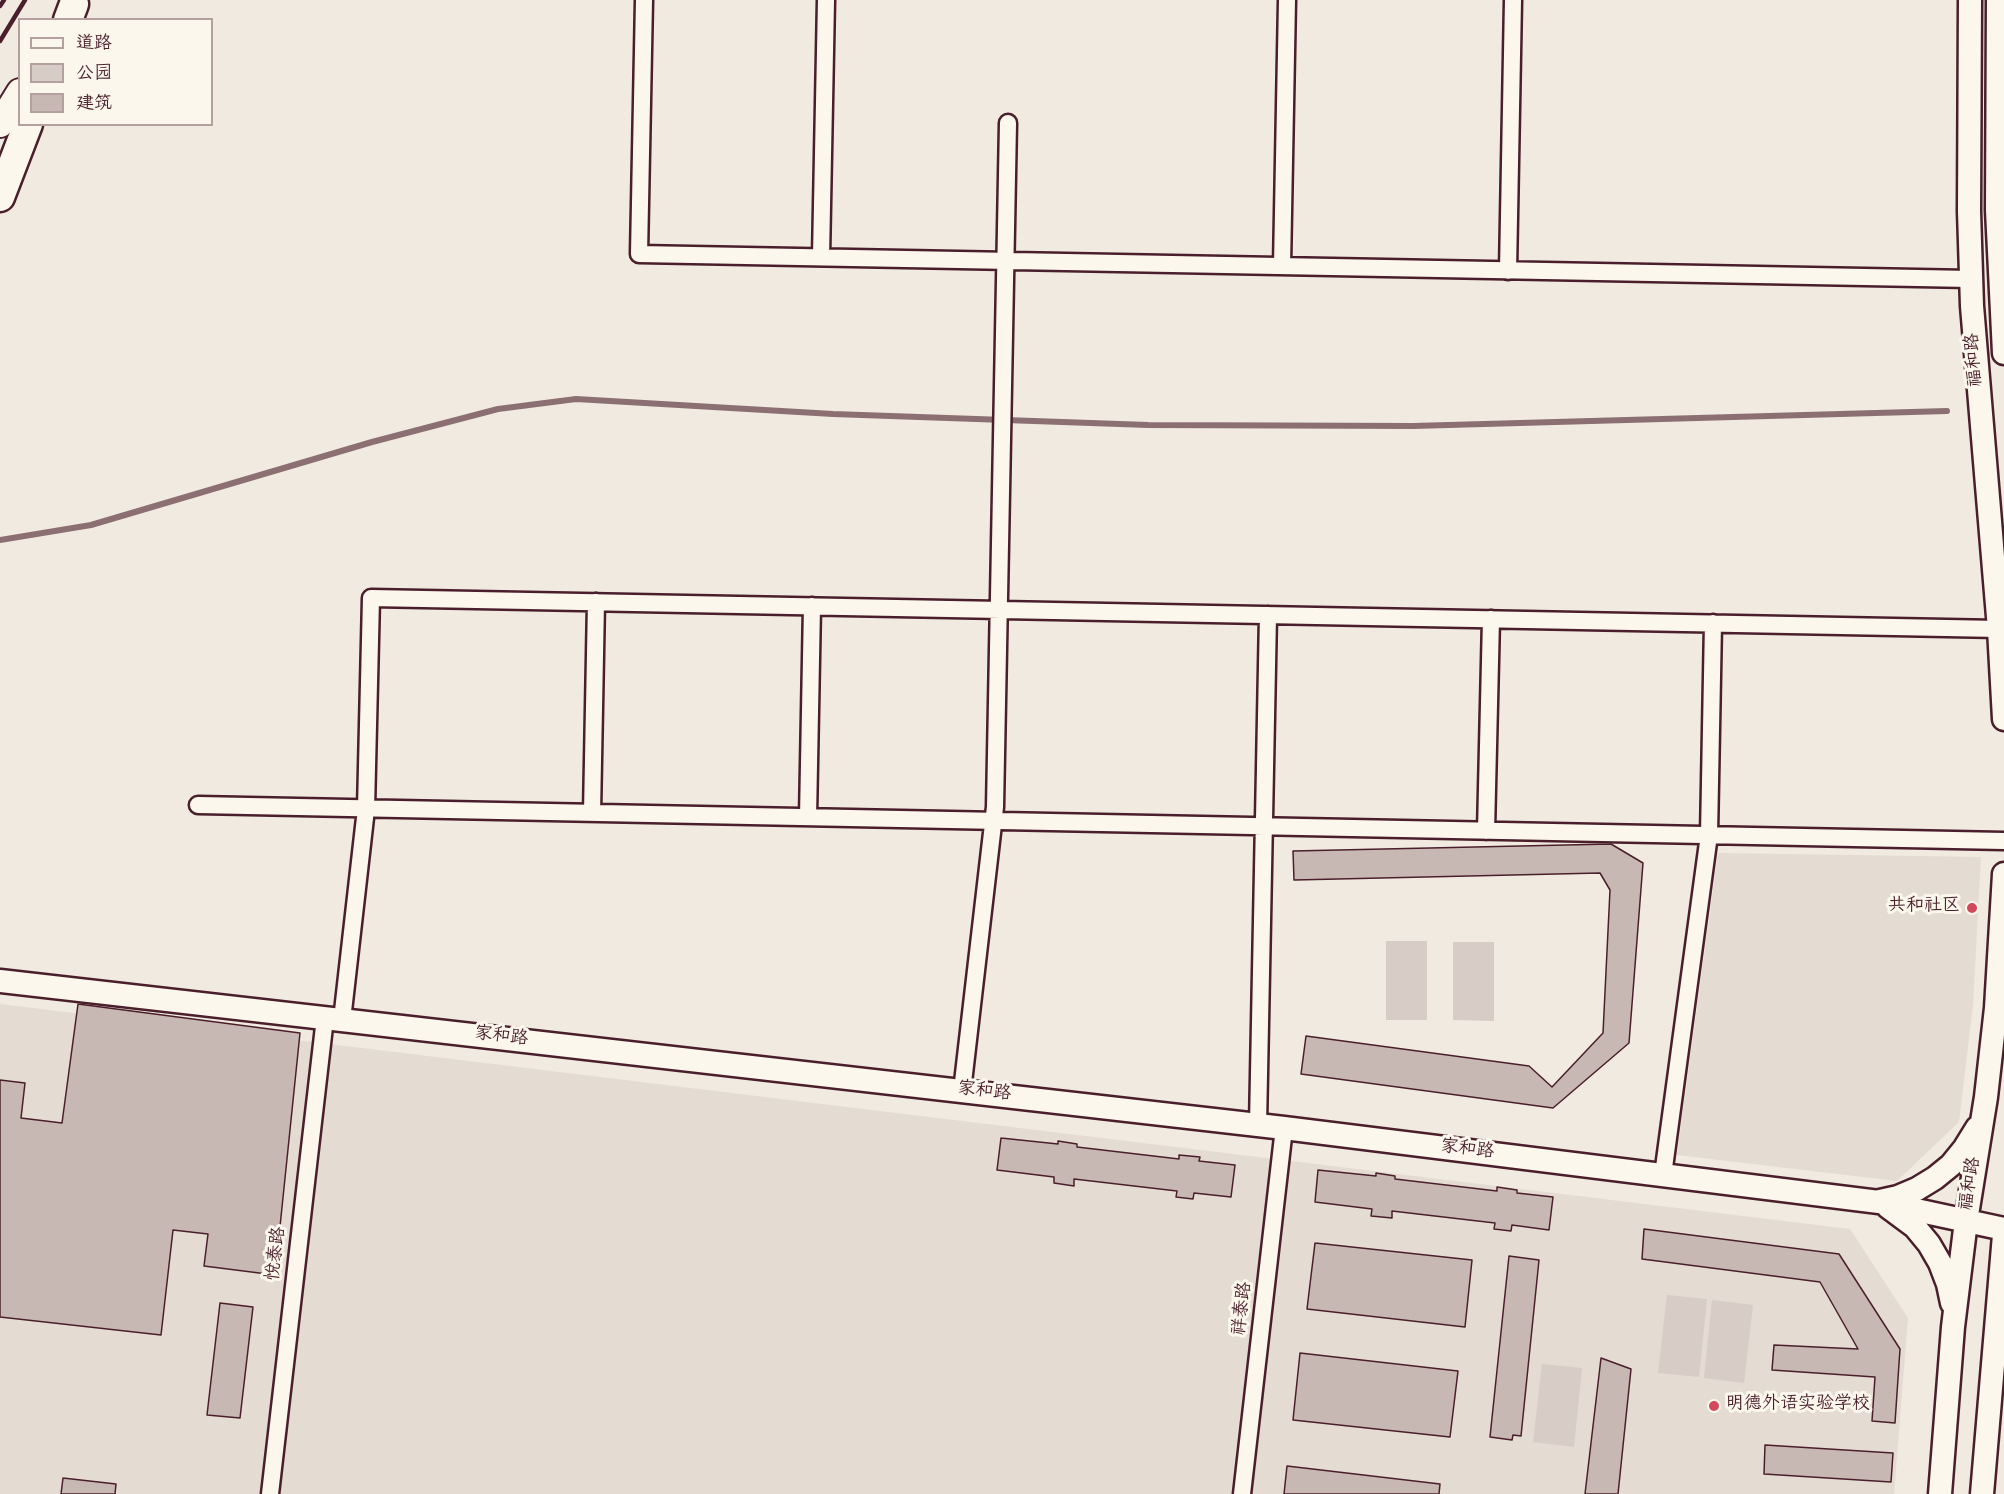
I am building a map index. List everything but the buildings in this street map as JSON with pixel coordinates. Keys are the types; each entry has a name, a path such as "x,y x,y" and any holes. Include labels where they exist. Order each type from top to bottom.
{"highway":[{"path":"0,197 27,126"}],"main road":[{"name":"福和路","path":"1970,0 1971,279 2004,719"},
{"name":"福和路","path":"1998,0 2001,176 2000,304 2004,353"},
{"path":"0,124 18,95"},
{"name":"福和路","path":"1940,1494 1953,1327 1966,1221 1984,1113 1996,1008 2004,874"},
{"name":"家和路","path":"0,981 1284,1128 1879,1202 2004,1228"},
{"path":"1879,1202 1917,1189 1951,1165 1964,1149 1984,1113"},
{"path":"1879,1202 1898,1213 1915,1227 1929,1244 1948,1284 1953,1305 1953,1327"},
{"path":"1982,1494 1999,1321 2004,1235"}],"street":[{"path":"644,0 639,254 1971,279"},
{"path":"821,257 826,0"},
{"path":"1282,266 1287,0"},
{"path":"1508,271 1513,0"},
{"path":"962,1091 993,821 1008,123"},
{"name":"悦泰路","path":"270,1494 334,1019 366,809 371,598 596,602"},
{"path":"592,813 596,602 1999,629"},
{"path":"808,817 812,606"},
{"path":"1258,1125 1268,615"},
{"path":"1486,831 1491,619"},
{"path":"1663,1175 1709,835 1713,623"},
{"path":"198,806 2004,841"},
{"name":"祥泰路","path":"1242,1494 1284,1128"}],"shaded area":[{"path":"1718,853 1981,857 1973,1005 1959,1122 1897,1181 1677,1155"},
{"path":"0,1004 1850,1229 1908,1318 1894,1494 0,1494"}],"green space":[{"path":"1386,941 1427,941 1427,1020 1386,1020"},
{"path":"1453,942 1494,942 1494,1021 1453,1020"},
{"path":"1667,1295 1707,1299 1699,1377 1658,1373"},
{"path":"1712,1300 1753,1305 1744,1383 1704,1378"},
{"path":"1542,1364 1582,1368 1574,1447 1533,1442"}],"waterway":[{"path":"0,540 91,525 372,442 498,409 576,399 833,414 1148,425 1413,426 1947,411"}],"railway":[{"path":"0,6 4,0"},
{"path":"0,41 25,0"}],"place":[{"name":"共和社区","path":"1972,908"},
{"name":"明德外语实验学校","path":"1714,1406"}]}
